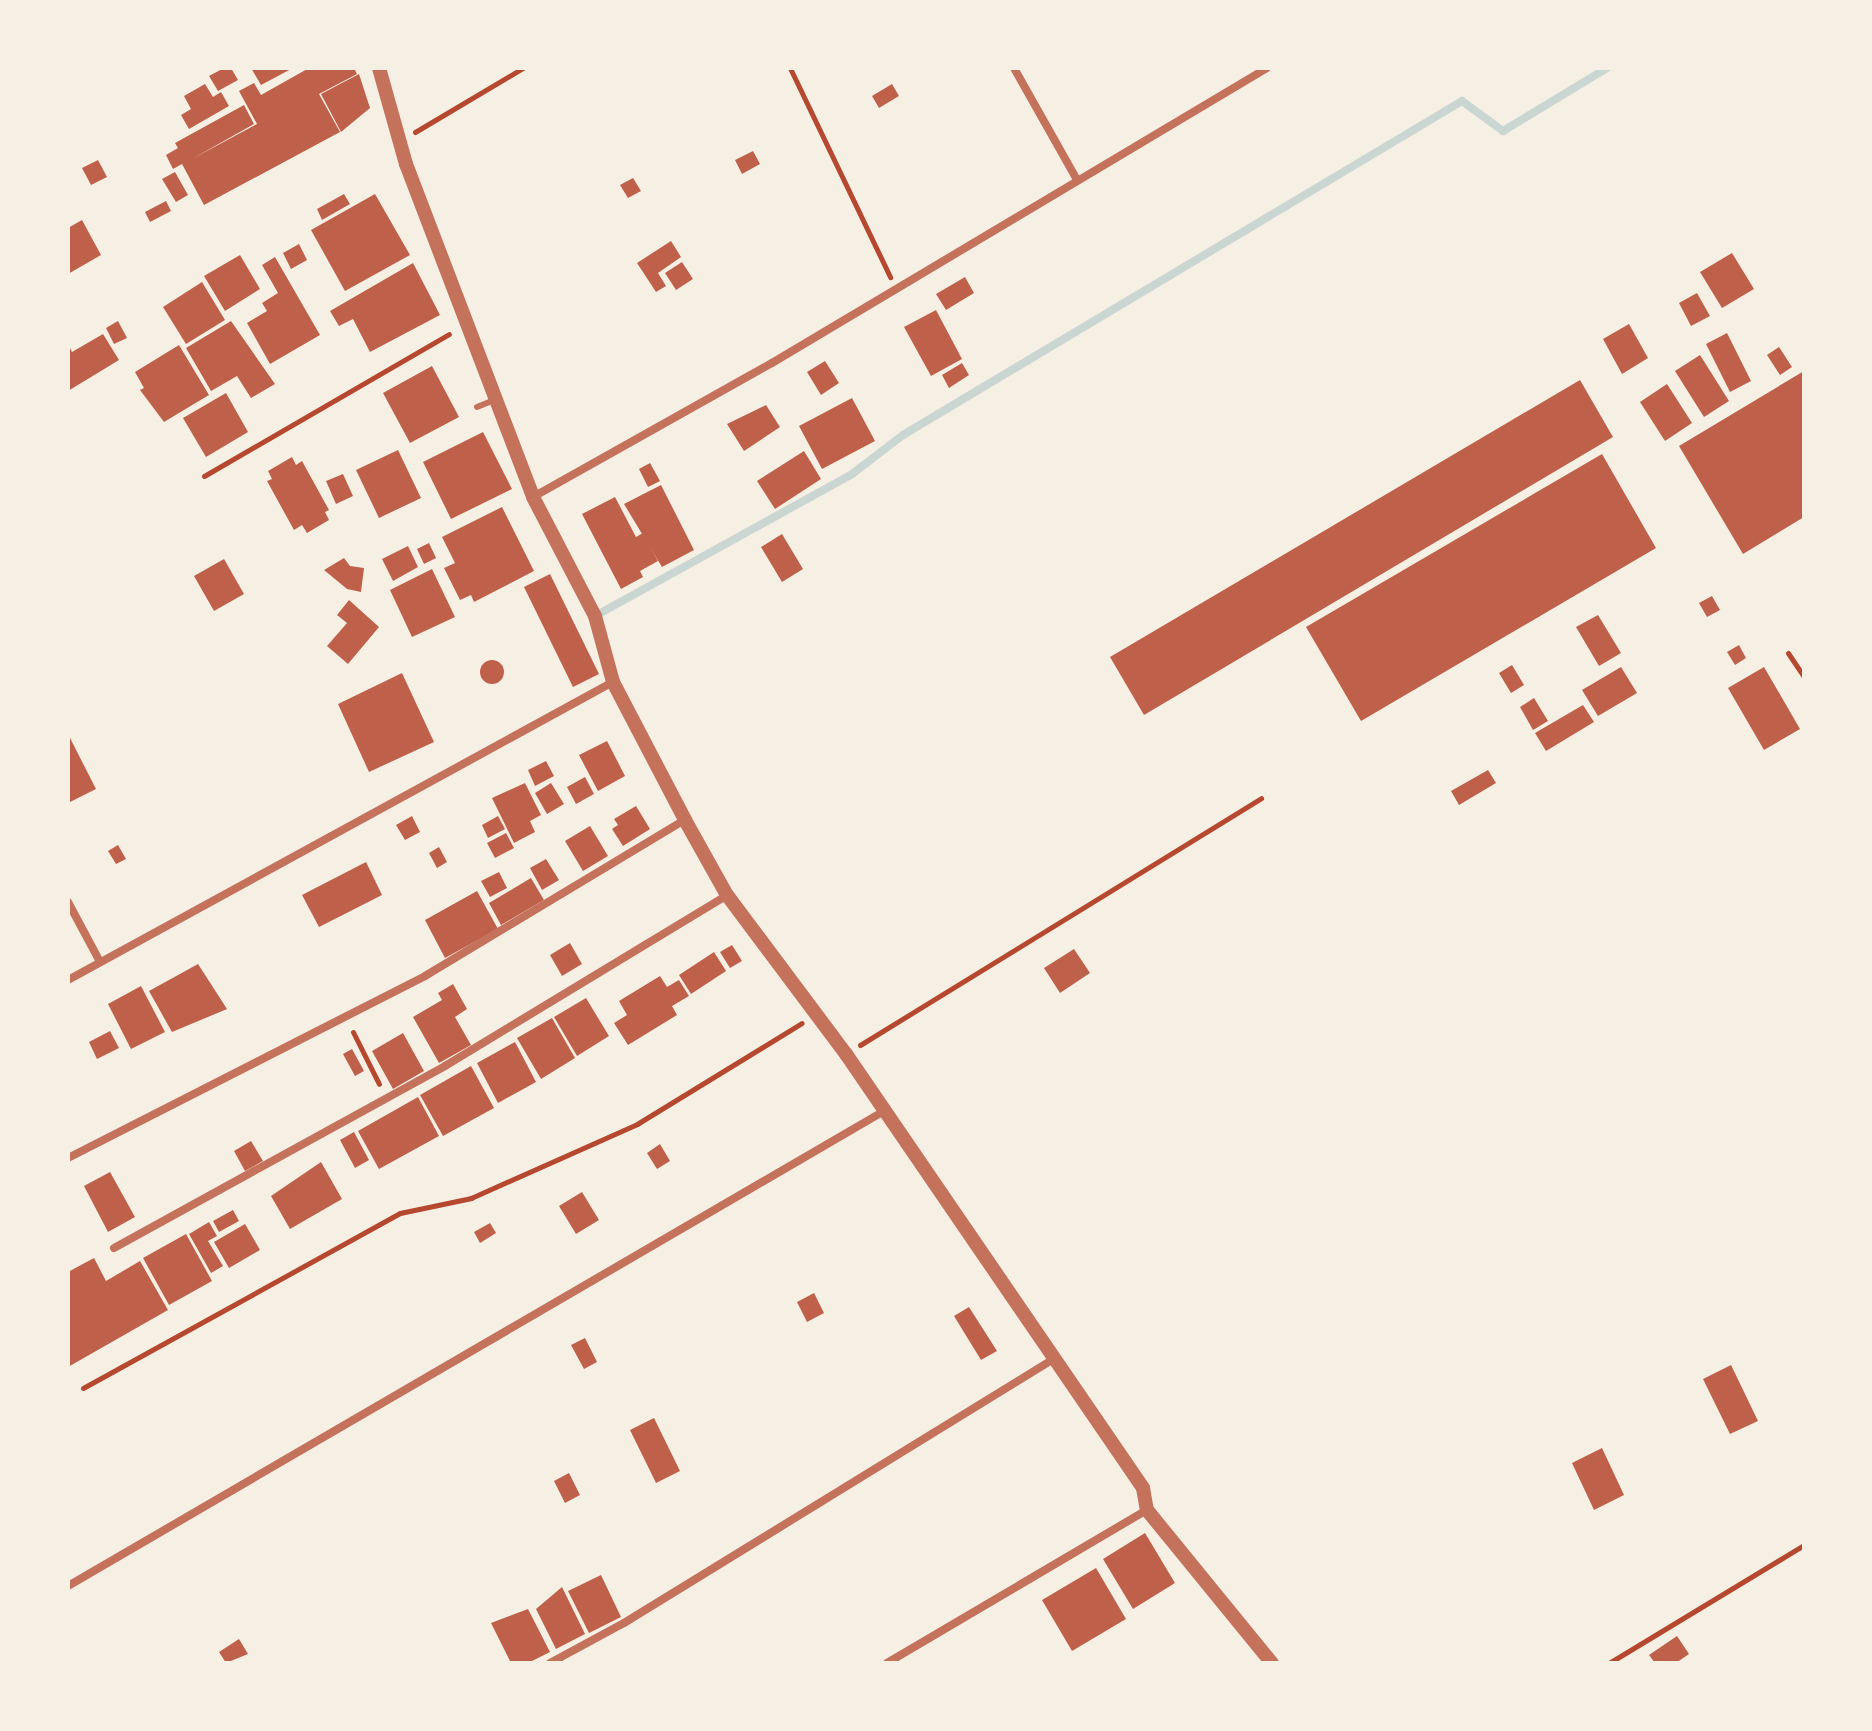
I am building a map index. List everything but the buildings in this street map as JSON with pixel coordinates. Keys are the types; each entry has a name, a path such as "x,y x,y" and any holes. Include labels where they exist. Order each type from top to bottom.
{"street":[{"path":"379,68 400,141 494,400 533,497 595,616 613,682 685,820 727,895 846,1054 1052,1360 1143,1488 1147,1510 1272,1663"},
{"path":"1014,68 1077,180"},
{"path":"533,497 1267,68"},
{"path":"68,980 613,682"},
{"path":"68,1158 425,976 685,820"},
{"path":"114,1248 386,1098 727,895"},
{"path":"68,902 100,962"},
{"path":"68,1586 884,1111"},
{"path":"550,1663 624,1623 1052,1360"},
{"path":"887,1663 1147,1510"}],"lane":[{"path":"477,407 494,400"}],"path":[{"path":"400,141 523,68"},
{"path":"790,68 895,288"},
{"path":"204,476 468,324"},
{"path":"1788,653 1804,677"},
{"path":"846,1054 1261,798"},
{"path":"83,1388 400,1213 471,1198 637,1124 816,1014"},
{"path":"345,1017 386,1098"},
{"path":"1609,1663 1804,1545"}],"waterway":[{"path":"595,616 852,474 903,435 1462,101 1503,131 1607,68"}]}
